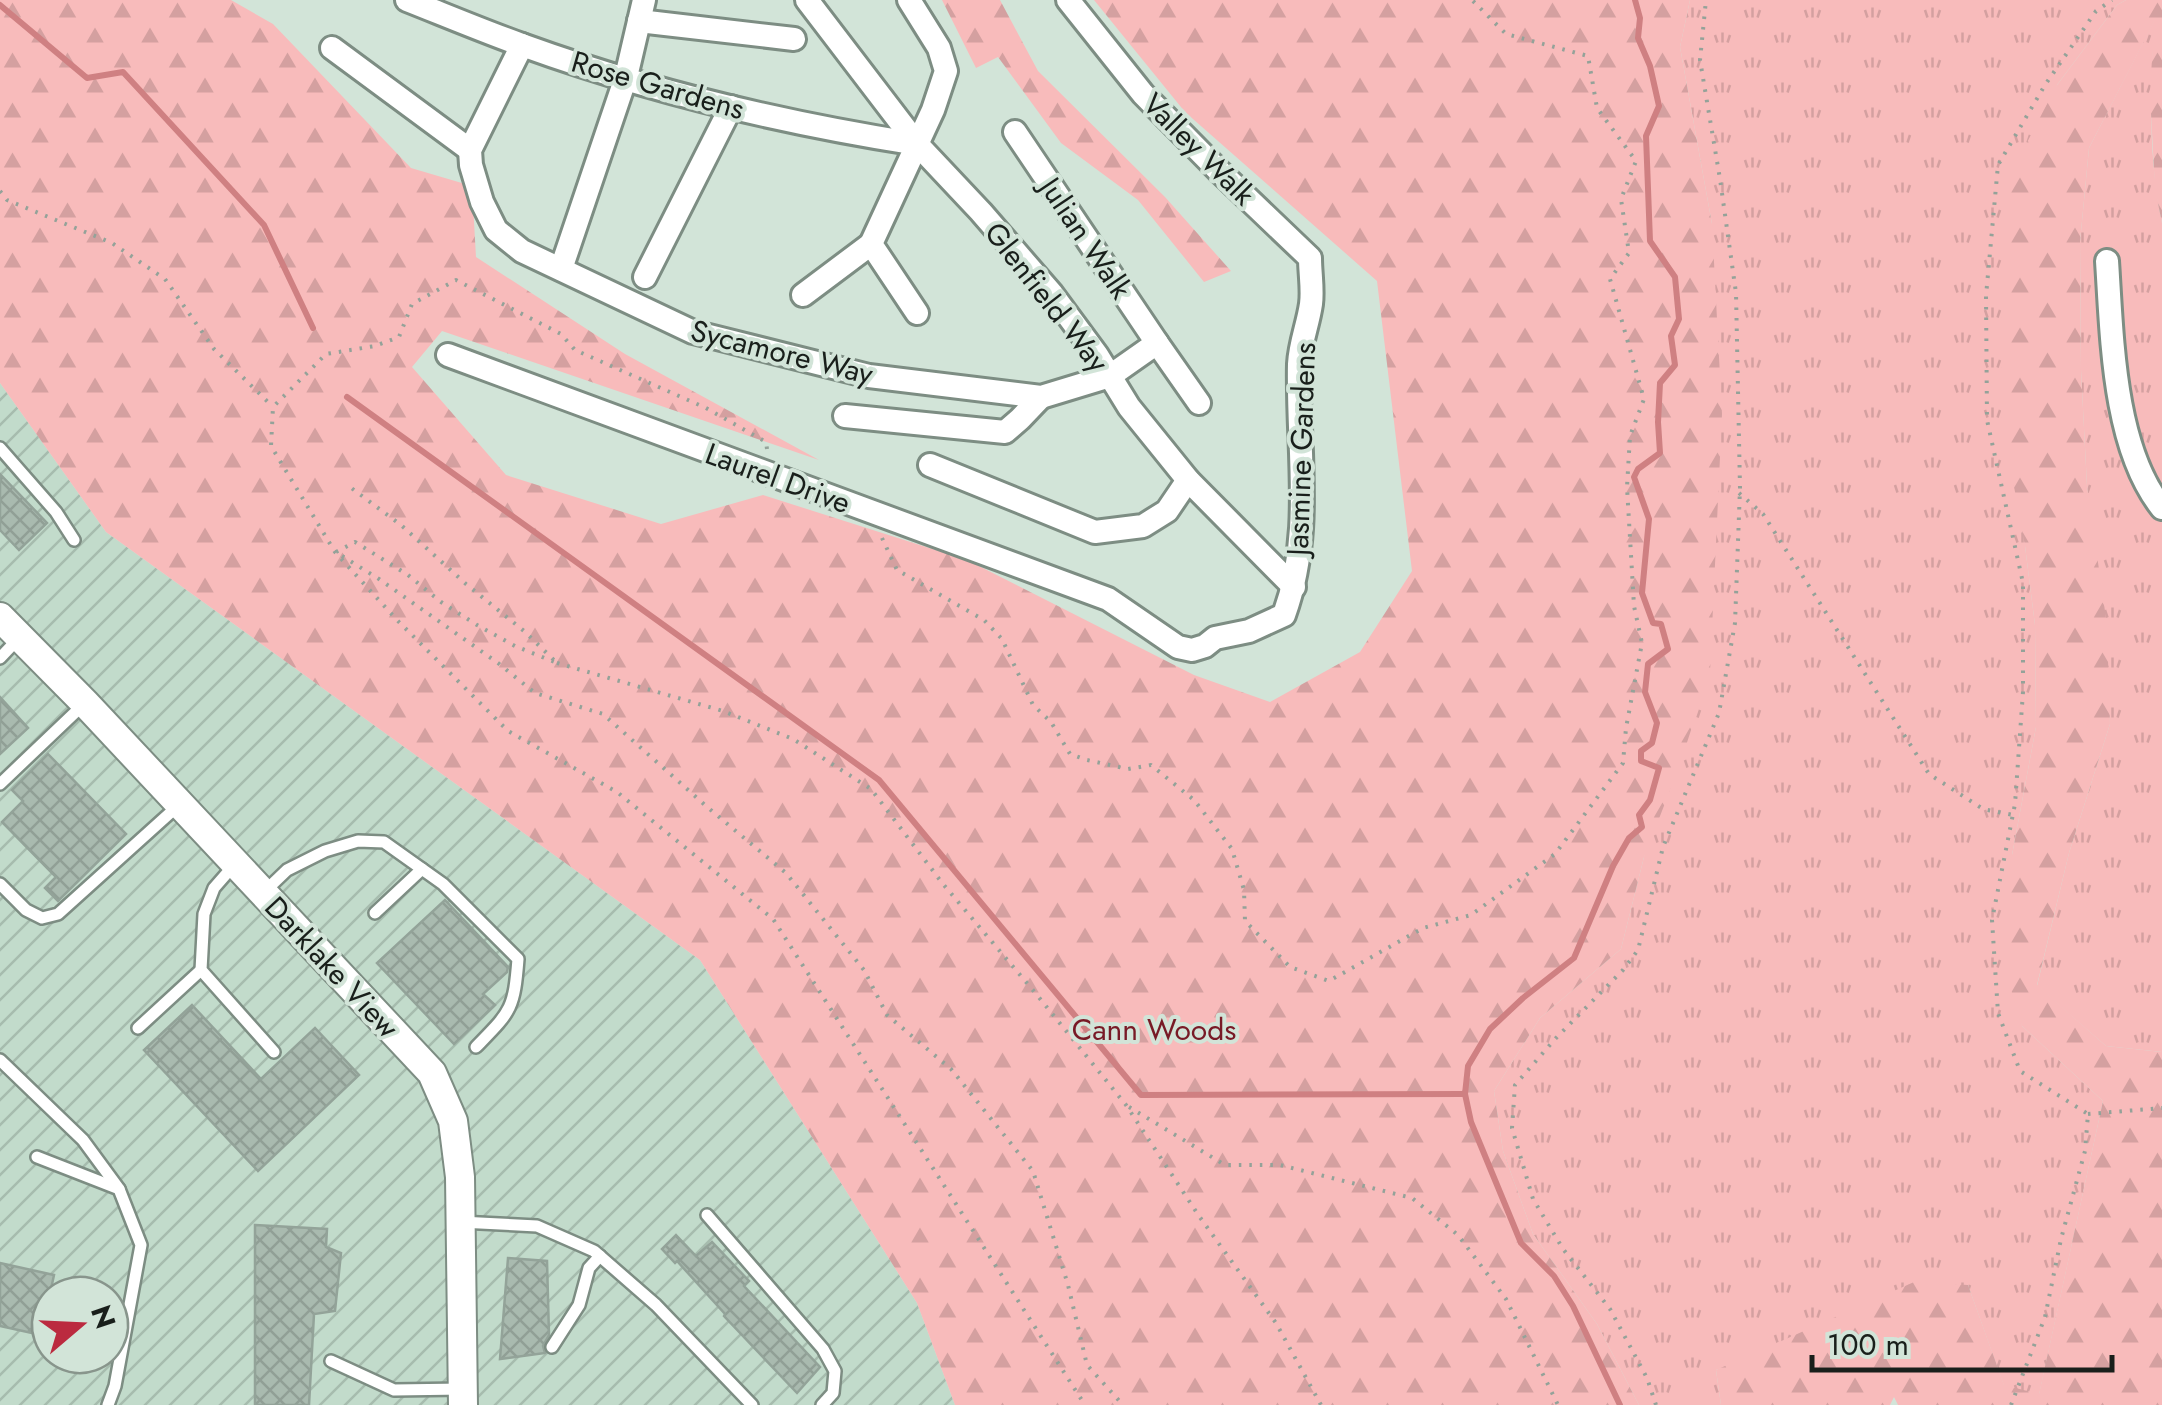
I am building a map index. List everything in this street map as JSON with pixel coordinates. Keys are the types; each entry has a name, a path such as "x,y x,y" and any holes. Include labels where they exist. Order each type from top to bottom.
{"street":[{"name":"Rose Gardens","path":"406,0 522,45 626,78 730,107 918,144"},
{"name":"Glenfield Way","path":"807,0 918,144 1052,294 1129,407 1188,480 1294,588"},
{"path":"804,295 871,244 933,110 946,71 939,48 909,0"},
{"name":"Valley Walk","path":"1068,0 1144,94 1310,258 1312,302"},
{"path":"561,269 626,78 641,10 794,39"},
{"path":"332,48 470,150 522,45"},
{"path":"646,277 730,107"},
{"name":"Julian Walk","path":"1015,132 1198,403"},
{"name":"Sycamore Way","path":"470,150 482,202 496,230 522,251 693,332 869,376 1040,397 1110,376"},
{"path":"871,244 917,313"},
{"path":"2107,261 2113,350 2124,425 2150,493 2162,508"},
{"name":"Jasmine Gardens","path":"1192,650 1215,638 1248,631 1284,616 1294,588 1300,558 1303,488 1298,409 1300,347 1312,302"},
{"path":"1110,376 1157,343"},
{"name":"Laurel Drive","path":"448,355 1108,599 1178,647 1192,650"},
{"path":"845,416 1005,432 1040,397"},
{"path":"930,465 1094,532 1143,526 1166,510 1188,480"},
{"name":"Darklake View","path":"0,617 10,648 86,703 432,1073 452,1121 460,1177 463,1397"}],"lane":[{"path":"0,448 56,512 74,540"},
{"path":"0,784 86,703"},
{"path":"0,884 26,910 42,918 58,914 180,804"},
{"path":"263,893 287,870 358,840 384,842 443,884 518,959 516,991 508,1014 476,1047"},
{"path":"138,1028 201,970 204,914 214,888 235,864"},
{"path":"375,913 422,869"},
{"path":"201,970 274,1052"},
{"path":"0,1060 83,1140 120,1189 141,1245 115,1386 108,1405"},
{"path":"37,1156 120,1189"},
{"path":"707,1215 823,1349 834,1370 833,1394 822,1405"},
{"path":"459,1222 537,1226 594,1251 656,1305 752,1405"},
{"path":"552,1347 579,1305 589,1268 600,1256"},
{"path":"331,1361 394,1390 463,1397"}],"path":[{"path":"869,512 897,570 984,620 1002,639 1033,705 1051,722 1070,754 1128,768 1151,765 1194,800 1232,848 1244,890 1245,921 1290,967 1329,981 1424,928 1471,915 1555,854 1623,763 1642,643 1634,606 1628,487 1630,436 1644,399 1610,279 1630,254 1621,199 1636,161 1597,108 1588,56 1506,34 1472,0"},
{"path":"1656,1405 1610,1309 1563,1249 1533,1199 1512,1128 1515,1085 1638,950 1663,847 1719,714 1735,623 1740,493 1736,293 1700,60 1706,0"},
{"path":"2112,0 2096,11 2045,85 1998,165 1986,296 1988,420 2023,583 2024,692 2013,815 1992,920 1998,1012 2020,1071 2088,1114 2162,1108"},
{"path":"0,191 7,200 112,243 164,280 214,349 273,408"},
{"path":"772,476 766,442 706,408 575,350 562,334 456,280 412,304 399,337 376,346 326,354 273,408 271,446 335,552 397,620 508,732 617,792 773,919 1085,1405"},
{"path":"350,487 401,525 557,663"},
{"path":"1740,493 1762,514 1929,774 1983,809 2013,815"},
{"path":"335,552 355,542 408,575 441,602 515,646 557,663 723,712 793,739 872,790 942,884 1126,1105 1276,1323 1321,1405"},
{"path":"335,552 394,589 535,692 604,714 786,873 864,970 886,1016 951,1069 1033,1171 1068,1285 1086,1365 1123,1405"},
{"path":"1126,1105 1225,1165 1280,1165 1412,1198 1458,1236 1506,1299 1558,1405"},
{"path":"2012,1405 2045,1317 2085,1151 2088,1114"}],"shaded area":[{"path":"0,383 106,532 700,960 917,1303 955,1405 0,1405"}],"green space":[{"name":"Cann Woods","path":"0,0 231,0 273,24 411,168 472,186 476,257 625,354 819,460 442,331 412,367 506,475 661,524 763,495 967,560 1194,675 1270,702 1360,652 1412,571 1377,281 1185,112 1094,0 1690,0 1680,47 1712,224 1722,414 1710,672 1644,857 1621,949 1540,1018 1494,1091 1503,1151 1533,1234 1597,1324 1639,1405 955,1405 917,1303 700,960 106,532 0,383"},
{"path":"942,0 1000,0 1038,71 1165,197 1231,271 1204,282 1138,200 1061,143 998,57 976,68"},
{"path":"1690,0 2126,0 2117,5 2057,85 2025,546 2035,625 2036,727 2012,855 2022,1026 2103,1101 2039,1395 2004,1386 1968,1285 1716,1370 1721,1405 1639,1405 1597,1324 1533,1234 1503,1151 1494,1091 1540,1018 1621,949 1644,857 1712,224 1680,47"},
{"path":"2126,0 2162,0 2162,223 2155,189 2150,95 2154,22 2089,148 2080,242 2081,370 2087,486 2107,625 2110,724 2069,853 2037,985 2106,1046 2162,1052 2162,1405 1898,1405 1894,1397 1890,1405 1721,1405 1716,1370 1914,1282 1968,1285 2004,1385 2039,1394 2103,1101 2022,1026 2003,964 2012,855 2036,727 2035,625 2001,416 2002,214 2022,152 2057,85 2117,5"},
{"path":"2155,19 2151,122 2162,223 2162,1052 2106,1046 2037,986 2069,853 2110,724 2087,486 2081,370 2080,242 2089,148"}],"building":[{"path":"0,474 47,523 19,550 0,530"},
{"path":"0,697 28,728 0,754"},
{"path":"48,754 126,834 58,901 45,888 56,877 2,822 23,801 12,790"},
{"path":"445,900 508,967 483,994 495,1005 454,1044 377,963"},
{"path":"192,1005 261,1079 315,1028 359,1075 258,1171 144,1050"},
{"path":"255,1225 327,1229 326,1247 341,1253 335,1311 314,1314 309,1405 255,1405"},
{"path":"676,1235 696,1256 712,1242 749,1281 744,1286 820,1367 797,1393 662,1249"},
{"path":"508,1258 547,1261 549,1335 543,1346 545,1353 500,1359"},
{"path":"0,1263 54,1275 30,1275 30,1333 0,1326"}],"waterway":[{"path":"1620,1405 1573,1306 1554,1276 1521,1243 1471,1122 1465,1094 1468,1066 1490,1029 1574,958 1613,866 1629,838 1642,827 1639,815 1650,800 1659,768 1641,761 1641,751 1652,743 1657,723 1645,692 1648,664 1668,649 1661,624 1653,623 1642,593 1649,519 1634,477 1638,469 1660,453 1660,383 1675,365 1671,336 1679,319 1675,277 1650,241 1646,136 1659,106 1650,66 1638,38 1640,18 1635,0"},
{"path":"0,5 87,78 123,72 264,225 313,328"},
{"path":"347,397 879,780 1141,1095 1465,1094"}]}
